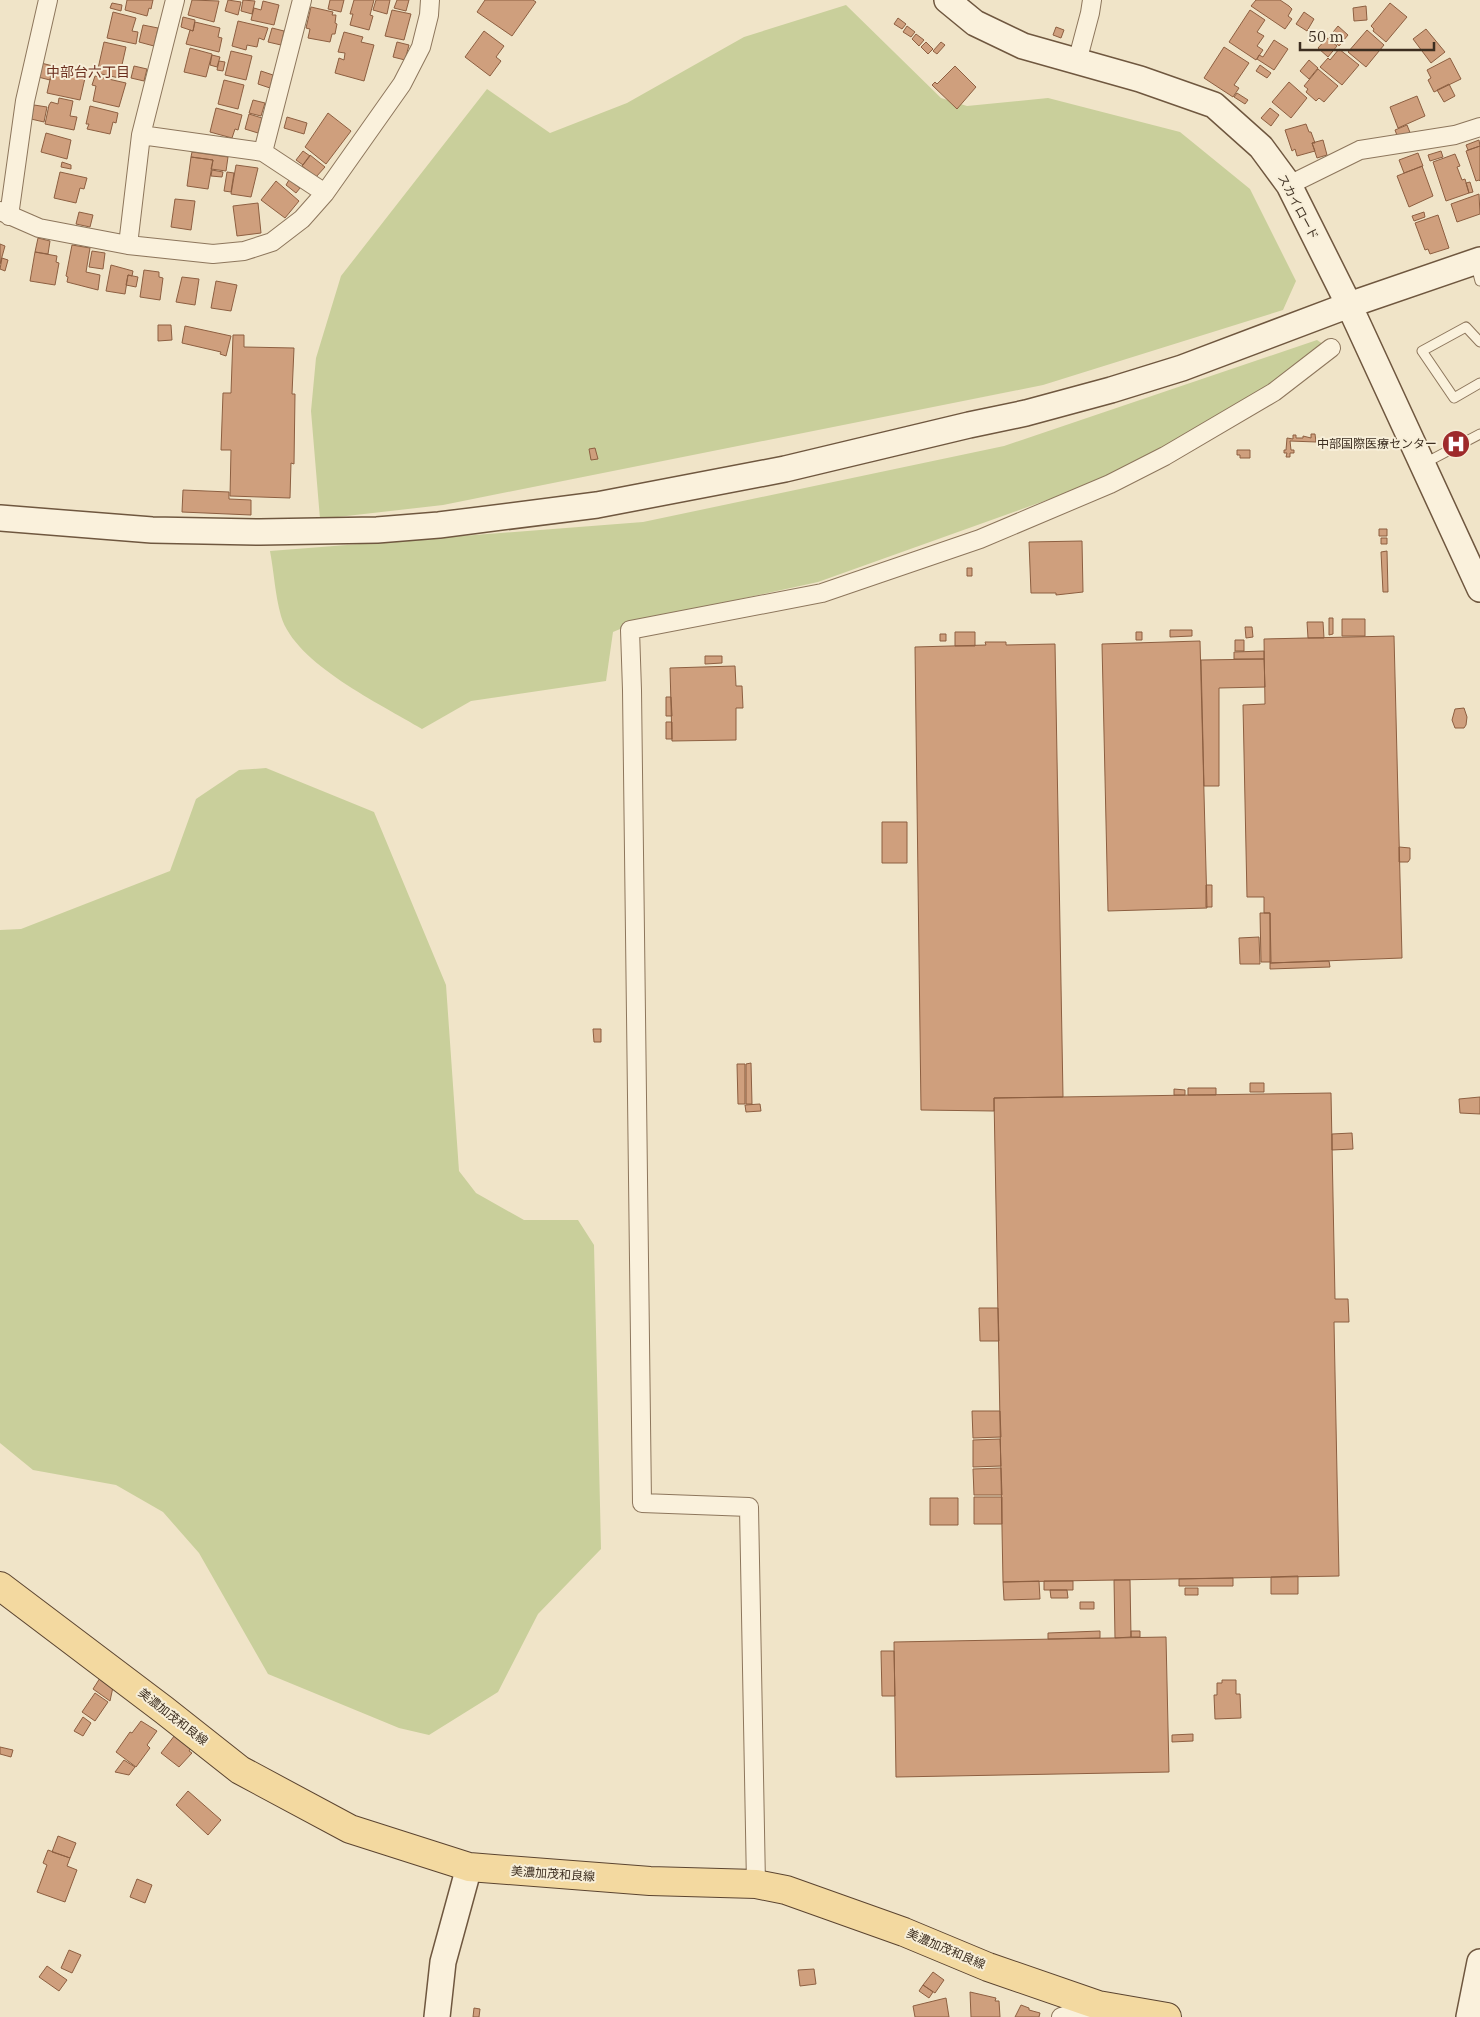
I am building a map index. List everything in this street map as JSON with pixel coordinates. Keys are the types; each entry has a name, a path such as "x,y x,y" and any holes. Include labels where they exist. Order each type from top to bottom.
{"main road":[{"name":"美濃加茂和良線","path":"0,1586 240,1770 350,1829 469,1868 650,1881 756,1884 786,1890 904,1932 988,1967 1098,2005 1167,2017"}],"street":[{"path":"48,0 25,101 4,214 39,228 128,245 213,254 244,251 272,242 302,218 324,193 402,84 420,47 429,15 430,0"},
{"path":"128,245 141,135 174,0"},
{"path":"263,152 302,0"},
{"name":"スカイロード","path":"947,0 975,22 1023,46 1140,79 1214,105 1261,146 1289,185 1349,305 1480,589"},
{"path":"1077,62 1092,0"},
{"path":"1289,185 1360,150 1455,135 1480,127"},
{"path":"141,135 263,152 324,193"},
{"path":"0,518 152,530 260,532 377,530 439,525 597,505 785,469 1035,410 1111,390 1182,368 1349,305 1478,268"},
{"path":"756,1884 749,1507 642,1503 630,630 822,593 980,539 1110,484 1165,456 1274,392 1330,348"},
{"path":"437,2017 443,1962 469,1868"},
{"path":"1469,2017 1480,1962"},
{"path":"1061,2017 1098,2005"}],"lane":[{"path":"1480,342 1466,327 1422,350 1454,398 1480,383"},
{"path":"1422,464 1480,434"}],"green space":[{"path":"846,5 941,98 967,106 1048,98 1180,132 1250,189 1296,281 1283,310 1043,385 443,505 320,519 311,411 316,358 341,276 487,89 550,133 627,103 744,37"},
{"path":"1317,340 1335,352 1223,419 1089,485 818,582 639,621 613,632 606,681 471,701 422,729 363,695 321,666 289,634 281,616 270,551 643,522 1004,446"},
{"path":"266,768 374,812 446,985 459,1171 476,1193 524,1220 578,1220 594,1245 601,1549 538,1614 498,1692 429,1735 399,1728 268,1674 199,1553 163,1512 116,1485 33,1470 0,1443 0,930 21,929 170,871 196,799 239,770"}],"building":[{"path":"127,0 153,0 147,16 125,10"},
{"path":"192,0 219,1 214,22 188,15"},
{"path":"228,0 241,2 238,15 225,11"},
{"path":"243,0 255,1 252,14 241,11"},
{"path":"330,0 344,0 341,12 328,9"},
{"path":"354,0 374,0 370,15 373,16 369,30 350,25 353,14 350,14"},
{"path":"376,0 390,0 387,14 373,10"},
{"path":"397,0 409,0 406,11 394,8"},
{"path":"485,0 533,0 536,2 512,36 477,12"},
{"path":"1256,0 1280,0 1292,9 1288,16 1292,19 1285,29 1251,6"},
{"path":"263,1 279,5 274,25 251,20 254,8 261,10"},
{"path":"112,3 122,5 121,11 110,8"},
{"path":"1390,3 1407,17 1386,42 1373,31 1374,29 1371,26"},
{"path":"1366,6 1367,20 1354,21 1353,8"},
{"path":"311,7 333,12 332,15 336,15 335,34 332,34 330,42 308,38 310,29 306,28"},
{"path":"392,10 411,14 404,40 385,36"},
{"path":"1250,10 1265,20 1257,32 1264,36 1257,46 1263,50 1256,60 1229,42"},
{"path":"113,12 136,18 132,31 138,32 136,44 107,38"},
{"path":"1304,12 1314,19 1307,31 1296,24"},
{"path":"183,17 195,20 193,31 181,27"},
{"path":"898,18 906,24 902,29 894,24"},
{"path":"238,21 268,28 264,40 259,38 257,47 247,45 246,50 232,46"},
{"path":"195,22 220,28 218,37 222,38 219,52 186,44 190,30 193,31"},
{"path":"143,25 158,28 154,46 139,42"},
{"path":"907,26 915,32 911,37 903,32"},
{"path":"1338,26 1348,35 1339,46 1329,37"},
{"path":"1056,27 1064,30 1061,38 1053,35"},
{"path":"272,28 284,31 281,45 268,42"},
{"path":"1426,29 1445,52 1431,63 1413,39"},
{"path":"1367,30 1384,45 1366,67 1348,52"},
{"path":"484,31 504,46 496,57 501,61 490,76 465,57"},
{"path":"344,32 363,37 361,42 374,45 364,81 335,73 339,58 344,60 345,53 338,52"},
{"path":"916,34 924,40 919,46 912,39"},
{"path":"1327,38 1337,46 1328,57 1318,48"},
{"path":"1274,40 1288,49 1274,70 1257,59 1259,55 1263,57"},
{"path":"104,42 126,47 119,78 97,73"},
{"path":"397,42 409,45 405,60 393,57"},
{"path":"926,42 933,49 928,54 921,47"},
{"path":"941,42 945,45 937,54 933,51"},
{"path":"1224,47 1249,63 1234,85 1239,88 1233,97 1204,78"},
{"path":"190,48 212,54 206,77 184,72"},
{"path":"1339,49 1359,65 1342,85 1320,67 1328,58 1330,60"},
{"path":"231,51 252,56 246,80 225,75"},
{"path":"212,55 220,57 217,67 210,65"},
{"path":"1450,58 1461,79 1434,92 1428,80 1431,78 1427,70"},
{"path":"1309,60 1318,68 1309,79 1300,71"},
{"path":"219,61 225,62 223,71 217,70"},
{"path":"41,63 53,66 50,80 38,77"},
{"path":"1260,65 1271,73 1267,78 1256,71"},
{"path":"134,66 147,69 144,81 131,78"},
{"path":"955,66 976,87 957,109 932,85 935,82 937,84"},
{"path":"1318,69 1338,86 1324,102 1319,98 1316,101 1306,92 1308,89 1304,86"},
{"path":"52,71 85,78 80,100 47,93"},
{"path":"261,71 273,75 270,88 258,84"},
{"path":"95,76 126,83 119,107 93,101 96,86 92,85"},
{"path":"224,80 244,85 238,109 218,104"},
{"path":"1289,82 1307,98 1291,118 1272,102"},
{"path":"1449,84 1455,96 1444,102 1437,90"},
{"path":"1237,93 1248,100 1245,104 1234,97"},
{"path":"1417,96 1425,116 1398,128 1390,107"},
{"path":"59,98 73,101 70,116 77,117 74,130 45,124 49,105 51,102 58,104"},
{"path":"253,100 265,103 261,116 249,113"},
{"path":"34,105 47,107 44,122 31,119"},
{"path":"90,106 118,113 116,123 113,122 110,134 87,129 89,124 86,124"},
{"path":"216,108 242,115 238,130 235,129 232,138 210,132"},
{"path":"1270,108 1279,115 1271,126 1261,118"},
{"path":"328,113 351,131 326,164 305,147"},
{"path":"249,114 262,118 258,133 245,129"},
{"path":"287,117 307,123 304,134 284,128"},
{"path":"1306,124 1315,143 1312,143 1315,151 1297,156 1295,149 1292,151 1285,130"},
{"path":"1407,125 1411,135 1398,138 1395,130"},
{"path":"46,133 71,140 67,159 41,152"},
{"path":"1323,140 1327,155 1317,158 1312,143"},
{"path":"1479,140 1480,146 1468,150 1466,145"},
{"path":"1480,146 1480,181 1476,181 1466,151"},
{"path":"303,151 310,156 303,165 296,160"},
{"path":"1441,151 1443,157 1430,161 1428,155"},
{"path":"192,152 228,157 226,171 211,169 213,160 191,157"},
{"path":"1418,153 1423,166 1404,173 1399,160"},
{"path":"1455,154 1460,166 1457,167 1462,180 1465,179 1469,193 1446,201 1433,162"},
{"path":"310,155 325,167 316,177 302,166"},
{"path":"191,157 213,160 208,189 187,186"},
{"path":"62,162 71,165 71,169 61,167"},
{"path":"236,165 258,168 251,197 231,194"},
{"path":"1422,166 1433,196 1409,207 1397,176"},
{"path":"212,170 223,172 222,177 211,176"},
{"path":"60,172 87,178 84,189 80,188 76,203 54,198"},
{"path":"227,172 234,173 231,192 224,191"},
{"path":"289,180 300,188 296,193 286,185"},
{"path":"276,181 299,201 285,218 261,200"},
{"path":"1470,182 1473,192 1469,193 1466,183"},
{"path":"1479,194 1480,214 1457,222 1451,204"},
{"path":"175,199 195,201 191,230 171,227"},
{"path":"258,203 261,233 237,236 233,206"},
{"path":"79,212 93,215 90,227 76,224"},
{"path":"1424,212 1425,217 1414,221 1412,216"},
{"path":"1438,215 1449,248 1430,254 1428,249 1425,250 1415,223"},
{"path":"38,238 50,241 48,254 35,252"},
{"path":"0,244 5,246 0,264"},
{"path":"72,245 90,248 86,272 100,275 98,290 67,282 68,277 66,276"},
{"path":"92,251 105,253 103,269 89,267"},
{"path":"35,252 57,256 56,262 59,263 55,285 30,281"},
{"path":"2,258 8,260 5,271 0,269"},
{"path":"111,265 133,271 132,276 128,275 125,294 106,291"},
{"path":"144,270 159,272 159,277 163,278 160,300 140,297"},
{"path":"128,275 138,277 136,287 126,285"},
{"path":"182,277 199,279 195,305 176,302"},
{"path":"216,281 237,285 231,311 211,308"},
{"path":"158,325 171,325 172,340 158,341"},
{"path":"185,326 231,336 226,356 220,354 221,352 182,343"},
{"path":"233,335 244,335 244,347 294,348 292,394 295,394 294,464 291,463 290,498 230,496 231,450 221,450 223,393 231,393"},
{"path":"1311,434 1315,434 1316,442 1290,441 1291,450 1294,450 1294,453 1290,453 1290,457 1286,457 1287,453 1284,453 1284,450 1286,450 1287,438 1293,439 1293,435 1296,435 1296,438 1303,438 1303,436 1311,438"},
{"path":"595,448 598,459 591,460 589,449"},
{"path":"1237,450 1250,450 1250,458 1240,458 1240,455 1237,455"},
{"path":"183,490 229,492 229,499 251,500 251,515 182,512"},
{"path":"1379,529 1387,529 1387,536 1379,536"},
{"path":"1381,538 1387,538 1387,544 1381,544"},
{"path":"1082,541 1083,592 1056,595 1056,593 1031,593 1029,542"},
{"path":"1387,551 1388,592 1383,592 1381,552"},
{"path":"967,568 972,568 972,576 967,576"},
{"path":"1329,618 1333,618 1333,634 1329,635"},
{"path":"1342,619 1365,619 1365,636 1342,636"},
{"path":"1307,622 1323,622 1324,638 1308,638"},
{"path":"1245,627 1252,627 1253,637 1246,638"},
{"path":"1170,630 1192,630 1192,636 1170,637"},
{"path":"955,632 975,632 975,646 955,646"},
{"path":"1136,632 1142,632 1142,640 1136,640"},
{"path":"940,634 946,634 946,641 940,641"},
{"path":"1394,636 1402,958 1270,963 1270,913 1264,913 1264,897 1247,897 1243,705 1265,704 1264,639"},
{"path":"1235,640 1244,640 1244,651 1235,651"},
{"path":"1200,641 1207,908 1108,911 1102,644"},
{"path":"985,642 1006,642 1006,645 1055,644 1063,1097 994,1098 994,1111 921,1110 915,647 986,645"},
{"path":"1264,651 1264,659 1234,659 1234,652"},
{"path":"705,656 722,656 722,663 705,664"},
{"path":"1264,659 1265,687 1219,688 1219,786 1204,786 1201,660"},
{"path":"735,666 736,686 742,686 743,708 736,708 736,740 672,741 670,668"},
{"path":"666,697 671,697 672,716 666,716"},
{"path":"1464,708 1467,717 1466,725 1464,728 1455,728 1452,720 1455,709"},
{"path":"666,722 672,722 672,739 666,739"},
{"path":"882,822 907,822 907,863 882,863"},
{"path":"1399,847 1410,848 1410,859 1408,862 1399,862"},
{"path":"1206,885 1212,885 1212,907 1206,907"},
{"path":"1260,913 1270,913 1271,962 1261,962"},
{"path":"1259,937 1260,964 1240,964 1239,938"},
{"path":"1329,961 1330,967 1270,969 1270,963"},
{"path":"593,1029 601,1029 601,1042 594,1042"},
{"path":"751,1063 752,1104 746,1104 746,1064"},
{"path":"737,1064 745,1064 745,1104 738,1104"},
{"path":"1250,1083 1264,1083 1264,1092 1250,1092"},
{"path":"1188,1088 1216,1088 1216,1095 1188,1095"},
{"path":"1174,1089 1185,1090 1185,1095 1174,1095"},
{"path":"1331,1093 1335,1299 1348,1299 1349,1322 1334,1322 1339,1576 1003,1582 994,1098"},
{"path":"1480,1097 1480,1114 1460,1113 1459,1099"},
{"path":"760,1104 761,1111 746,1112 745,1105"},
{"path":"1352,1133 1353,1149 1332,1150 1332,1134"},
{"path":"979,1308 998,1308 999,1341 980,1341"},
{"path":"972,1411 1000,1411 1001,1437 973,1438"},
{"path":"1000,1439 1001,1466 973,1467 973,1440"},
{"path":"1001,1468 1002,1495 974,1495 973,1469"},
{"path":"974,1497 1002,1497 1002,1524 974,1524"},
{"path":"930,1498 958,1498 958,1525 930,1525"},
{"path":"1298,1576 1298,1594 1271,1594 1271,1577"},
{"path":"1233,1578 1233,1586 1179,1586 1179,1579"},
{"path":"1114,1580 1130,1580 1131,1637 1115,1638"},
{"path":"1039,1581 1040,1599 1004,1600 1003,1582"},
{"path":"1044,1581 1073,1581 1073,1590 1044,1590"},
{"path":"1185,1588 1198,1588 1198,1595 1185,1595"},
{"path":"1050,1590 1067,1590 1068,1598 1051,1598"},
{"path":"1080,1602 1094,1602 1094,1609 1080,1609"},
{"path":"1100,1631 1100,1638 1048,1639 1048,1633"},
{"path":"1131,1631 1140,1631 1140,1637 1131,1637"},
{"path":"1166,1637 1169,1772 896,1777 894,1642"},
{"path":"881,1651 894,1651 895,1696 882,1696"},
{"path":"100,1678 113,1687 110,1701 93,1689"},
{"path":"1222,1680 1236,1680 1236,1694 1240,1694 1241,1718 1215,1719 1214,1695 1217,1695 1217,1683 1222,1683"},
{"path":"95,1693 108,1702 95,1721 82,1712"},
{"path":"83,1717 91,1723 83,1736 74,1731"},
{"path":"141,1721 157,1731 147,1745 150,1748 136,1767 116,1752 130,1732 132,1733"},
{"path":"1193,1734 1193,1741 1172,1742 1172,1735"},
{"path":"175,1735 191,1748 189,1751 192,1753 179,1767 161,1753"},
{"path":"0,1747 13,1750 11,1757 0,1754"},
{"path":"124,1760 135,1767 129,1775 115,1772"},
{"path":"188,1791 221,1820 208,1835 176,1805"},
{"path":"58,1836 76,1843 70,1858 52,1852"},
{"path":"48,1850 70,1858 67,1866 77,1870 65,1902 37,1892 47,1865 43,1863"},
{"path":"137,1879 152,1885 145,1903 130,1897"},
{"path":"69,1950 81,1955 72,1973 61,1968"},
{"path":"47,1966 67,1980 59,1991 39,1977"},
{"path":"814,1969 816,1984 800,1986 798,1970"},
{"path":"933,1972 944,1980 935,1993 923,1985"},
{"path":"923,1985 933,1992 929,1998 919,1991"},
{"path":"970,1992 996,1998 995,2001 999,2001 1000,2017 971,2017"},
{"path":"946,1998 949,2017 915,2017 913,2006"},
{"path":"1021,2005 1029,2008 1029,2010 1040,2013 1039,2017 1015,2017"},
{"path":"474,2008 480,2009 479,2017 473,2017"}],"place":[{"name":"中部国際医療センター","path":"1456,444"}],"district":[{"name":"中部台六丁目","path":"88,72"}]}
